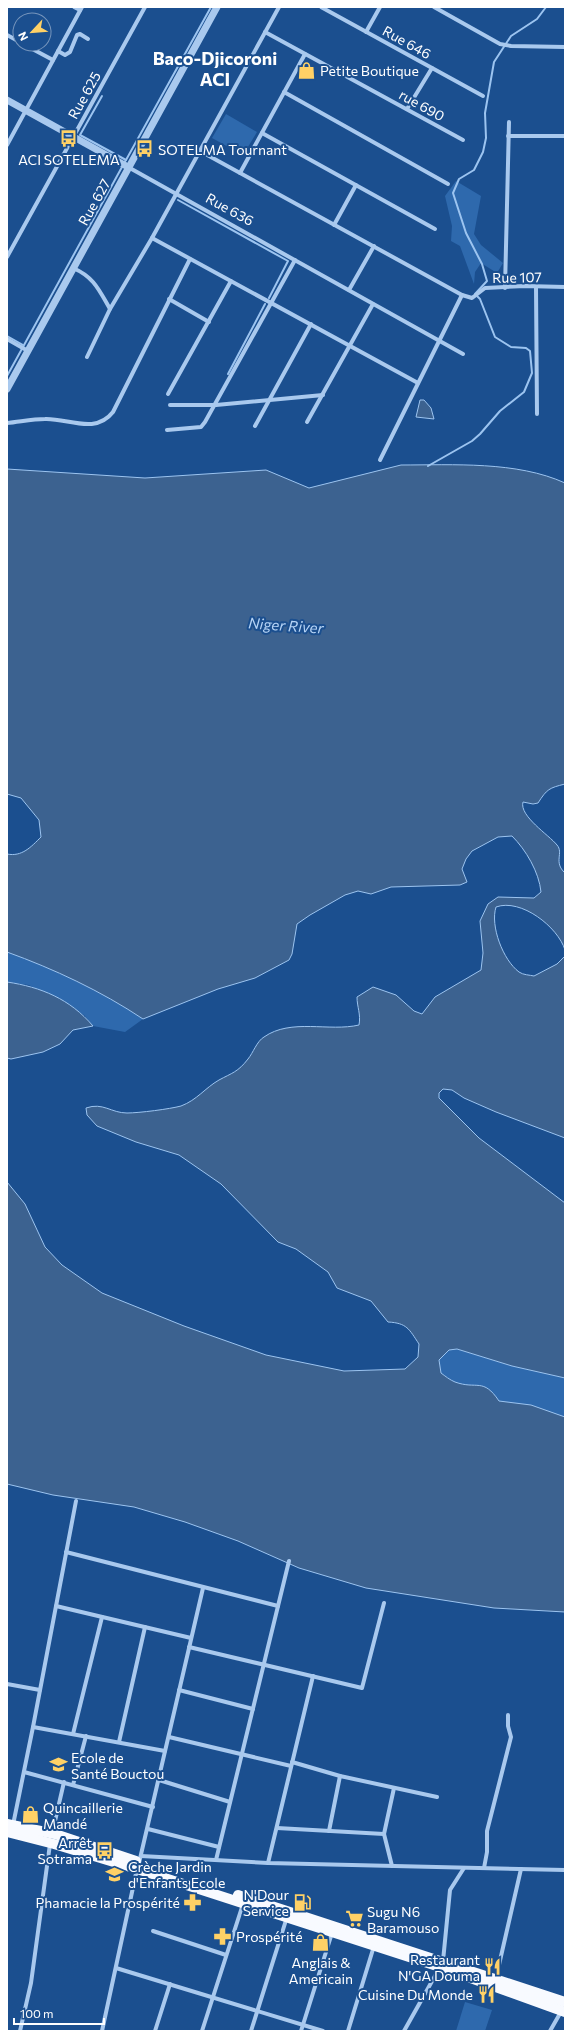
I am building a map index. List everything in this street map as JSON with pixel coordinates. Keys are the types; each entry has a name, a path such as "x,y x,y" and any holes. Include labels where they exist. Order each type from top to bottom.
{"highway":[{"path":"9,1827 139,1862 287,1915 441,1964 564,2008"},
{"path":"139,1862 243,1904 287,1915 332,1933 374,1946 496,1979 564,2008"}],"street":[{"path":"7,145 81,9 74,7"},
{"name":"Rue 625","path":"7,257 145,7"},
{"name":"Rue 627","path":"7,389 217,7"},
{"path":"87,357 110,309 152,238 279,7"},
{"name":"Rue 646","path":"321,7 482,96"},
{"path":"366,32 380,7"},
{"path":"434,7 500,44 511,46 565,47"},
{"name":"rue 690","path":"265,32 463,140"},
{"path":"58,51 67,54 77,35 80,34 88,39"},
{"path":"38,52 53,60"},
{"path":"240,173 305,54"},
{"path":"407,109 432,68"},
{"path":"284,92 448,184"},
{"name":"Rue 636","path":"7,100 463,354"},
{"path":"505,288 509,122"},
{"path":"262,133 435,229"},
{"path":"508,136 565,136"},
{"path":"200,151 462,295 380,460"},
{"path":"334,225 356,185"},
{"path":"152,238 418,383"},
{"path":"349,290 374,246"},
{"path":"7,423 46,419 91,425 100,423 107,419 113,412 190,258"},
{"path":"167,430 201,427 216,405 295,260"},
{"path":"73,268 86,274 96,284 110,309"},
{"path":"168,394 231,281"},
{"name":"Rue 107","path":"462,295 472,298 485,288 525,286 536,288 565,287"},
{"path":"536,288 537,414"},
{"path":"169,299 209,322"},
{"path":"308,422 373,304"},
{"path":"255,426 310,324"},
{"path":"7,339 28,351"},
{"path":"170,405 216,405 323,395"},
{"path":"9,1827 24,1772 76,1501"},
{"path":"66,1552 278,1606"},
{"path":"216,1860 289,1561"},
{"path":"102,2031 139,1862 148,1829 203,1588"},
{"path":"189,1647 362,1688 384,1603"},
{"path":"56,1606 191,1638"},
{"path":"73,1734 102,1617"},
{"path":"119,1742 146,1627"},
{"path":"268,1862 313,1676"},
{"path":"7,1684 40,1690"},
{"path":"179,1690 253,1708"},
{"path":"484,1868 487,1852 487,1831 511,1737 508,1726 508,1715"},
{"path":"33,1727 166,1751"},
{"path":"73,1785 86,1736"},
{"path":"169,1737 242,1755 292,1764 437,1797"},
{"path":"24,1772 153,1807"},
{"path":"329,1831 340,1776"},
{"path":"159,1780 230,1802"},
{"path":"20,2031 31,1983 51,1838 64,1782"},
{"path":"392,1866 384,1834 394,1788"},
{"path":"277,1828 384,1834"},
{"path":"148,1829 219,1847"},
{"path":"139,1862 216,1860 565,1870"},
{"path":"404,2031 441,1964 450,1890 464,1868"},
{"path":"496,1979 520,1869"},
{"path":"202,2031 243,1904"},
{"path":"251,2031 287,1915"},
{"path":"153,1930 226,1955"},
{"path":"301,2031 332,1933"},
{"path":"348,2031 374,1946"},
{"path":"116,1968 322,2031"},
{"path":"155,2031 170,1984"},
{"path":"550,2031 564,2008"}],"shaded area":[{"path":"226,114 257,132 243,155 212,138"},
{"path":"456,181 481,196 474,234 481,245 503,263 497,273 481,263 475,272 474,284 460,246 451,241 452,226 445,196"},
{"path":"7,952 77,981 111,999 143,1019 125,1032 93,1026 84,1015 29,985 7,982"},
{"path":"457,1349 512,1366 565,1378 565,1417 499,1401 494,1395 454,1382 441,1373 439,1360 449,1350"},
{"path":"465,2002 492,2010 485,2031 456,2031"}],"water":[{"path":"420,400 424,400 431,408 434,419 416,417"},
{"name":"Niger River","path":"401,465 463,465 506,468 546,476 565,483 565,784 549,790 538,803 533,804 523,802 523,807 530,819 557,845 560,851 559,861 561,869 565,873 565,950 555,932 537,916 527,911 506,905 496,907 495,923 496,933 503,951 513,967 521,973 534,976 557,964 565,956 565,1138 496,1112 464,1098 452,1090 443,1089 439,1093 439,1098 479,1138 565,1203 565,1378 512,1366 457,1349 449,1350 439,1360 441,1373 453,1381 484,1387 488,1389 499,1401 531,1405 565,1417 565,1612 494,1608 366,1588 299,1568 238,1541 185,1522 134,1507 53,1495 7,1484 7,1182 25,1204 45,1247 62,1265 102,1293 184,1326 266,1355 344,1371 405,1369 418,1357 419,1344 413,1334 404,1325 388,1322 371,1301 337,1288 328,1272 296,1249 278,1242 221,1184 179,1155 136,1142 97,1126 87,1115 86,1108 97,1106 121,1113 127,1113 154,1111 181,1106 192,1101 214,1083 238,1070 248,1059 257,1044 264,1037 275,1031 286,1028 310,1026 347,1027 359,1025 360,1017 357,997 373,987 396,995 414,1011 422,1014 435,997 481,970 483,953 480,921 488,904 498,897 534,898 541,892 535,869 522,848 512,836 498,837 472,851 466,859 462,869 467,882 460,885 391,887 371,894 358,891 345,895 297,924 292,954 289,960 255,978 218,989 143,1019 111,999 77,981 7,952 7,854 12,855 22,853 30,848 41,837 39,820 21,798 7,794 7,469 145,478 266,470 309,488"},
{"path":"7,982 32,987 54,996 75,1008 93,1026 73,1030 60,1044 43,1052 11,1059 7,1058"}],"waterway":[{"path":"126,160 211,7"},
{"path":"428,466 472,441 480,434 500,411 524,392 532,373 530,351 526,348 511,347 495,337 480,299 475,294 487,281 482,264 466,233 453,193 459,179 474,170 483,152 486,138 485,113 494,62 511,36 537,19 546,7"},
{"path":"102,96 80,135 126,160 124,163"},
{"path":"7,376 122,167"},
{"path":"178,200 288,261 269,298"},
{"path":"228,374 265,304"},
{"path":"7,336 23,345"}],"place":[{"name":"Petite Boutique","path":"307,70"},
{"name":"ACI SOTELEMA","path":"69,139"},
{"name":"SOTELMA Tournant","path":"145,149"},
{"name":"Ecole de Santé Bouctou","path":"58,1765"},
{"name":"Quincaillerie Mandé","path":"30,1815"},
{"name":"Arrêt Sotrama","path":"105,1850"},
{"name":"Crèche Jardin d'Enfants Ecole","path":"115,1874"},
{"name":"Phamacie la Prospérité","path":"193,1902"},
{"name":"N'Dour Service","path":"302,1902"},
{"name":"Sugu N6 Baramouso","path":"354,1919"},
{"name":"Prospérité","path":"223,1936"},
{"name":"Anglais & Americain","path":"321,1942"},
{"name":"Restaurant N'GA Douma","path":"493,1967"},
{"name":"Cuisine Du Monde","path":"486,1994"}],"district":[{"name":"Baco-Djicoroni ACI","path":"215,68"}]}
